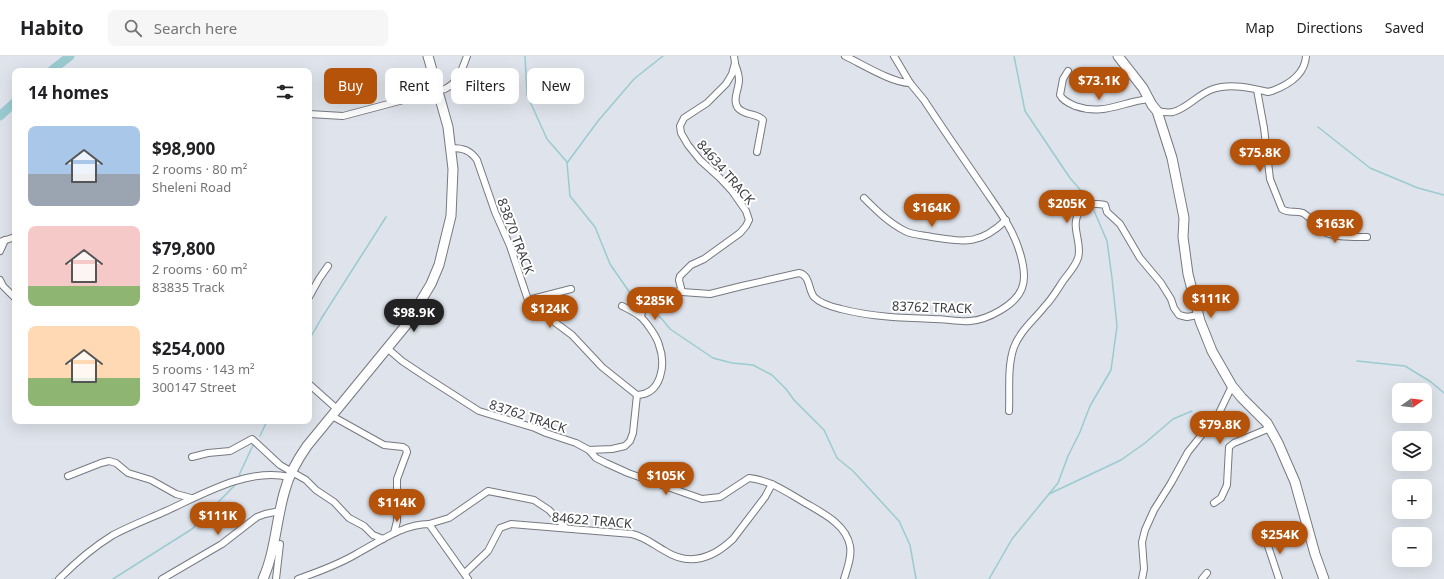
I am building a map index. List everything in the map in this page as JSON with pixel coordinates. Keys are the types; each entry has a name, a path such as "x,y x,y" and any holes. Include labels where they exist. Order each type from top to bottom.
{"street":[{"path":"428,56 432,68"},
{"path":"443,90 458,79 467,56"},
{"path":"845,56 890,79 910,83"},
{"name":"83762 TRACK","path":"641,317 644,304 653,296 662,292 668,291 710,294 799,273 806,277 815,298 829,306 879,316 970,321 992,314 1011,303 1017,297 1022,288 1024,277 1020,253 1006,220 924,100 910,83 894,56"},
{"path":"1118,56 1143,88 1157,111 1172,158 1184,218 1183,237 1188,274 1198,314 1212,351 1232,386 1270,428 1278,443 1295,482 1322,578"},
{"path":"1157,111 1171,112 1178,110 1205,92 1214,88 1226,87 1268,92 1272,91 1301,73 1304,68 1306,56"},
{"path":"734,59 739,81 736,105 742,111 763,120 763,127 757,152"},
{"name":"84634 TRACK","path":"682,292 679,280 680,276 691,265 704,259 740,233 749,220 746,211 732,191 700,160 688,146 681,133 680,126 684,118 707,103 726,84 732,74 734,59"},
{"path":"1068,71 1063,80 1060,95 1063,100 1077,106 1096,110 1106,110 1130,101 1149,98"},
{"path":"1257,90 1264,128 1270,179 1282,209 1286,212 1303,214 1323,232 1329,235 1367,237"},
{"path":"312,114 344,116 390,104"},
{"path":"263,579 274,546 280,511 290,474 307,446 411,318 431,284 439,265 451,216 453,169 452,148 442,104"},
{"name":"83870 TRACK","path":"452,148 466,150 477,160 495,212 510,246 528,300 541,312 572,335 602,367 637,395"},
{"path":"864,198 892,223 914,235 969,241 987,235 1006,220"},
{"path":"1009,411 1011,360 1018,338 1047,305 1076,261 1079,250 1076,221 1077,216 1082,209 1088,205 1105,205 1107,212 1127,233 1140,258 1161,283 1179,315 1187,317 1198,314"},
{"path":"0,251 2,241 12,238"},
{"path":"312,292 328,266"},
{"path":"0,280 3,286 12,295"},
{"path":"528,300 571,288"},
{"path":"622,306 641,317 659,344 661,354 662,368 660,382 649,392 637,395"},
{"name":"83762 TRACK","path":"388,348 402,361 479,411 535,428 576,443 589,450 612,450 627,444 632,438 637,395"},
{"path":"1142,579 1144,569 1142,542 1144,530 1188,452 1219,413 1232,386"},
{"path":"312,387 335,412 384,444 403,447 406,449 406,454 397,478 397,521 394,534"},
{"path":"1214,503 1221,498 1227,485 1229,447 1234,443 1270,428"},
{"path":"192,457 208,453 230,451 252,439 290,474 306,480 316,490 334,502 353,521 364,526 373,535 383,539"},
{"path":"589,450 596,458 614,466 702,499 720,497 749,478 772,484 827,516 843,530 849,542 850,552 844,579"},
{"path":"68,476 109,461 116,463 128,473 151,480 176,494 193,498"},
{"path":"59,579 68,569 112,536 193,498 219,487 257,477 290,474"},
{"name":"84622 TRACK","path":"467,576 488,551 498,531 503,526 511,524 632,534 647,540 673,556 689,560 700,558 722,548 733,539 765,497 772,484"},
{"path":"298,579 358,554 394,534 420,524 429,524 449,518 488,491 534,500 549,510 566,528"},
{"path":"162,579 222,544 257,518 265,514 280,511"},
{"path":"429,524 449,554 467,576"},
{"path":"1265,537 1279,579"},
{"path":"276,579 280,544"},
{"path":"1202,579 1207,573"}],"waterway":[{"path":"55,68 70,56"},
{"path":"525,56 527,95 547,139 567,162"},
{"path":"644,304 630,293 610,264 595,227 570,196 567,163 598,121 634,79 663,56"},
{"path":"1014,56 1025,111 1070,178 1090,201"},
{"path":"0,116 12,105"},
{"path":"1318,127 1370,168 1418,188 1444,195"},
{"path":"989,579 1012,539 1058,483 1090,406 1111,370 1117,326 1112,278 1107,241 1092,206"},
{"path":"312,335 386,217"},
{"path":"647,306 662,319 670,329 713,358 732,363 753,365 772,375 786,389 794,400 824,430 837,458 853,471 899,521 910,545 916,579"},
{"path":"1357,361 1405,366 1431,382 1444,393"},
{"path":"1049,494 1121,460 1145,443 1173,419 1192,411"},
{"path":"260,436 266,424"},
{"path":"239,478 254,443"},
{"path":"113,579 192,529 237,483"}]}
